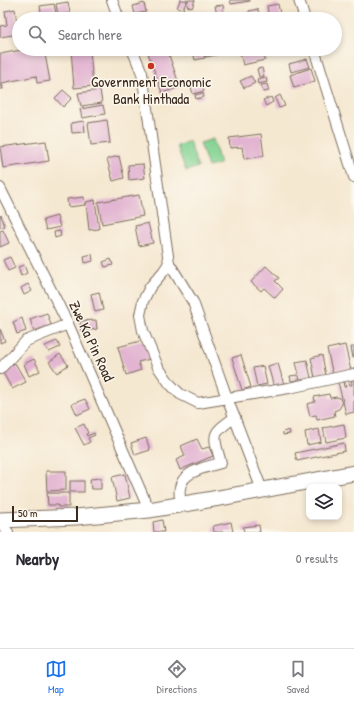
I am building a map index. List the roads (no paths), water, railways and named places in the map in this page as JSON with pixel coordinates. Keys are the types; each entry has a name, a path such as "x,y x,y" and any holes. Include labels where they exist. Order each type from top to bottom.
{"main road":[{"path":"0,520 76,517 149,510 354,472"}],"street":[{"path":"112,0 117,12"},
{"path":"299,0 303,12"},
{"path":"135,56 142,74 169,264 193,302 262,490"},
{"path":"316,56 354,177"},
{"name":"Zwe Ka Pin Road","path":"0,188 68,324 149,510"},
{"path":"169,264 150,287 143,301 140,315 143,331 158,367 170,384 180,394 198,403 289,388 354,374"},
{"path":"0,369 26,341 68,324"},
{"path":"182,505 179,496 181,483 186,476 193,472 221,463 215,440 215,433 235,418"},
{"path":"0,524 8,532"}],"place":[{"name":"Government Economic Bank Hinthada","path":"151,66"}]}
